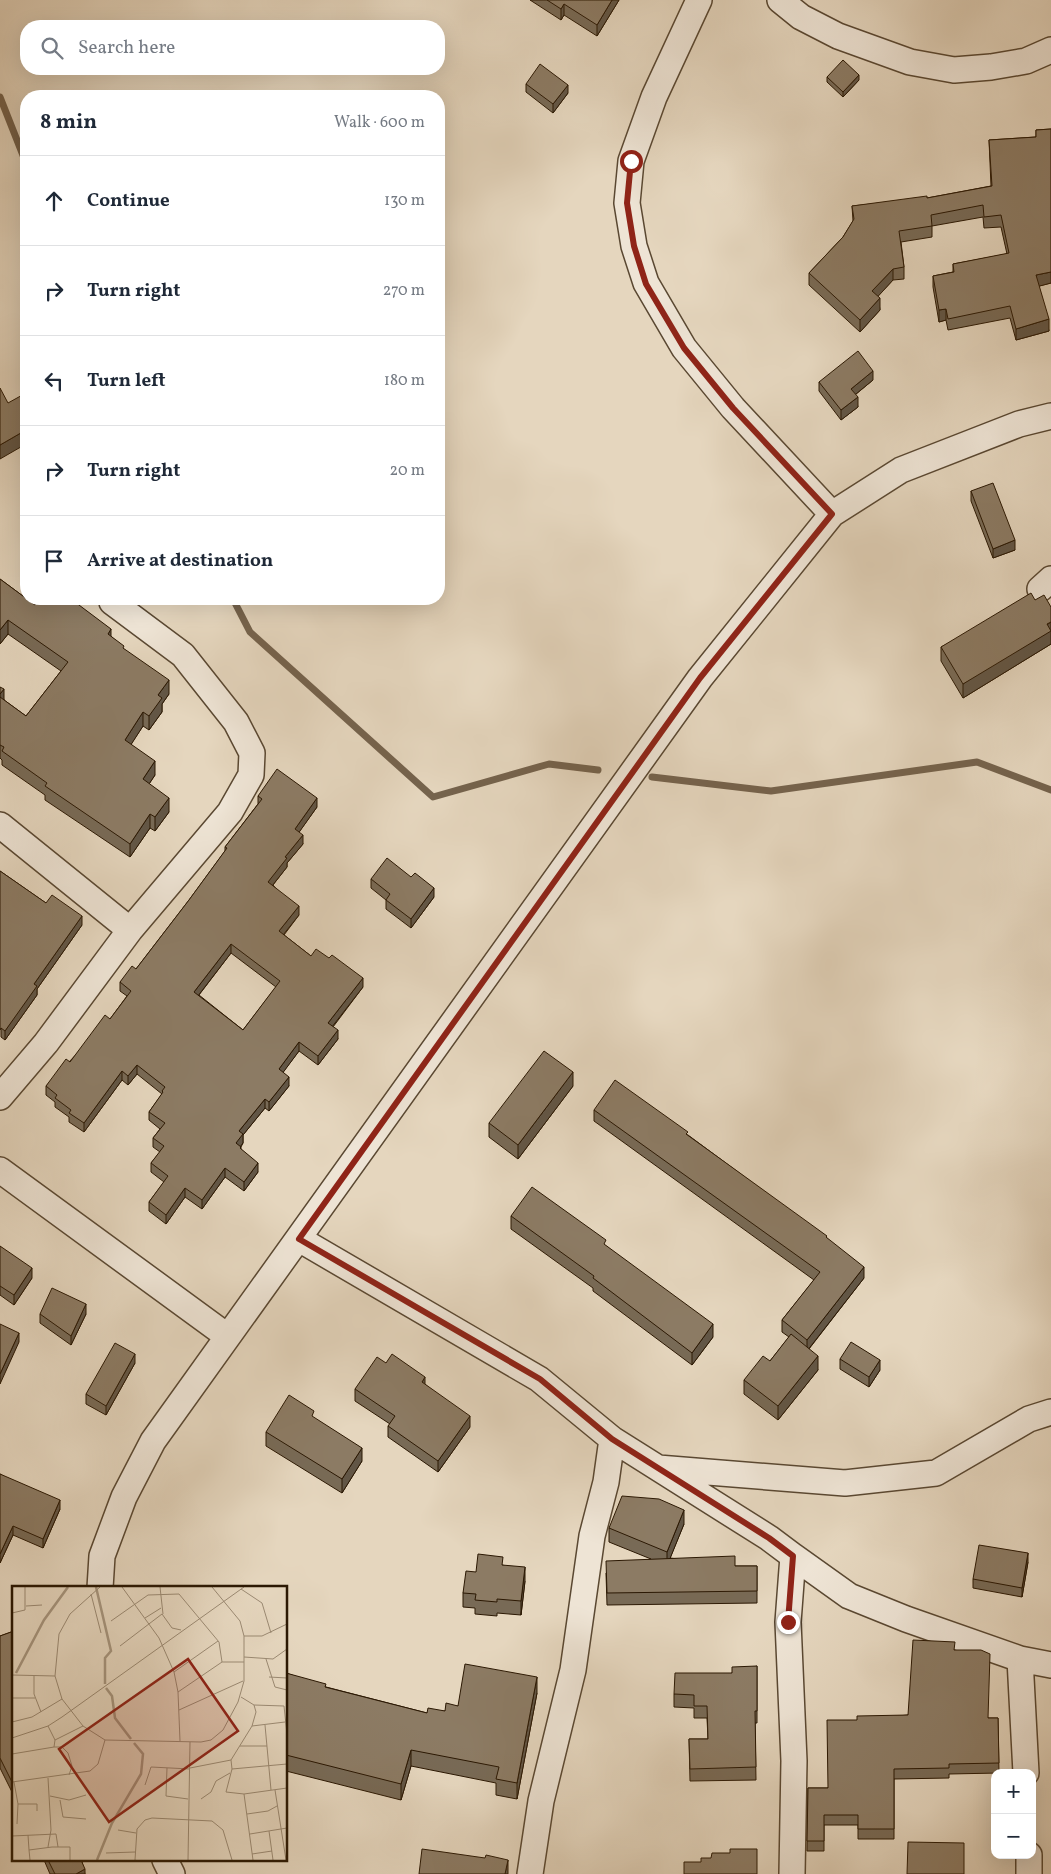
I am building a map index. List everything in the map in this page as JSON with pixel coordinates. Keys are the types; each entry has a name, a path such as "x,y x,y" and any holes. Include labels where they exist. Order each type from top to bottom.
{"street":[{"path":"699,0 654,97 631,161 627,203 634,246 646,284 684,348 733,408 832,514"},
{"path":"780,0 802,18 838,36 910,62 954,70 991,68 1026,61 1051,50"},
{"path":"100,1586 102,1556 124,1497 153,1441 700,678 832,514 901,470 1019,424 1051,416"},
{"path":"0,1097 46,1043 130,930 230,812 251,775 252,753 236,722 183,655 116,605"},
{"path":"0,825 130,930"},
{"path":"0,1170 227,1336"},
{"path":"299,1239 540,1379 612,1439 655,1468 769,1538 849,1596 906,1620 1020,1659 1051,1665"},
{"path":"655,1468 845,1483 936,1473 1028,1420 1051,1412"},
{"path":"530,1874 541,1802 573,1670 592,1536 606,1482 612,1439"},
{"path":"792,1874 794,1761 788,1622 793,1556"},
{"path":"1020,1659 1026,1769"},
{"path":"1029,1859 1029,1874"},
{"path":"166,1862 172,1874"}],"building":[{"path":"547,0 612,0 597,25 564,4 561,9"},
{"path":"843,60 859,75 843,92 827,77"},
{"path":"540,64 568,85 553,104 526,84"},
{"path":"1051,129 1051,272 1036,275 1049,319 1016,329 1010,306 948,319 946,309 939,310 933,276 954,272 953,264 1009,253 1001,215 984,217 983,205 931,215 932,226 899,231 904,267 893,269 872,291 880,298 860,320 809,273 843,237 854,219 852,206 927,196 927,198 992,186 989,140 1036,137 1036,130"},
{"path":"858,351 873,371 851,389 858,397 841,410 819,382"},
{"path":"0,388 8,403 20,396 20,433 0,445"},
{"path":"993,483 1015,540 993,549 971,491"},
{"path":"0,579 20,594 20,605 79,605 111,629 108,634 124,646 123,648 169,680 158,695 162,698 149,716 143,712 125,740 155,761 143,779 169,798 155,817 150,814 130,844 45,786 47,783 2,751 4,747 0,745 0,697 26,716 68,662 8,620 0,630"},
{"path":"1031,593 1035,600 1044,595 1051,607 1051,622 1047,624 1051,631 963,684 941,647"},
{"path":"277,769 317,798 295,829 303,835 268,882 299,906 279,931 311,956 316,949 329,958 332,955 363,978 328,1023 338,1030 318,1056 299,1042 279,1069 289,1077 269,1102 265,1099 239,1131 243,1134 236,1143 258,1163 244,1182 225,1168 202,1200 185,1188 166,1215 149,1202 168,1176 151,1163 164,1146 153,1138 165,1123 149,1112 165,1087 137,1065 128,1076 122,1071 84,1123 69,1113 71,1110 55,1098 57,1095 46,1086 66,1059 70,1062 105,1015 110,1019 131,991 120,982 132,966 136,969 189,900 227,848 225,847 262,799 258,796","holes":["231,944 280,981 243,1030 194,992"]},
{"path":"387,858 411,877 415,873 434,888 411,919 386,900 390,894 371,879"},
{"path":"0,871 46,903 52,895 82,916 34,984 37,986 5,1031 1,1028 0,1030"},
{"path":"544,1051 573,1072 518,1145 489,1123"},
{"path":"615,1080 827,1236 864,1267 807,1340 782,1320 820,1272 594,1110"},
{"path":"532,1187 606,1240 604,1244 713,1324 692,1353 593,1278 594,1276 511,1216"},
{"path":"0,1246 32,1268 14,1295 0,1286"},
{"path":"52,1288 86,1304 71,1336 40,1314"},
{"path":"0,1324 19,1333 0,1374"},
{"path":"791,1334 818,1356 778,1406 744,1380 763,1356 770,1361"},
{"path":"851,1342 880,1360 869,1377 840,1359"},
{"path":"115,1343 135,1354 106,1406 86,1394"},
{"path":"392,1354 425,1377 422,1382 470,1416 438,1461 388,1426 395,1416 355,1389 377,1357 386,1363"},
{"path":"289,1395 314,1411 312,1416 362,1448 342,1479 266,1432"},
{"path":"0,1474 60,1500 43,1539 13,1526 0,1554"},
{"path":"622,1496 659,1499 684,1510 667,1552 609,1528"},
{"path":"979,1545 1028,1553 1022,1588 973,1579"},
{"path":"478,1554 503,1557 502,1565 525,1567 521,1601 497,1599 497,1602 475,1600 476,1594 463,1593 466,1571 476,1572"},
{"path":"735,1556 735,1566 757,1566 757,1591 607,1593 606,1561"},
{"path":"12,1632 12,1782 0,1758 0,1636"},
{"path":"913,1640 955,1642 954,1650 981,1650 990,1654 988,1718 998,1718 999,1763 949,1764 949,1768 894,1769 894,1829 858,1829 858,1815 824,1815 824,1841 807,1841 808,1788 828,1788 827,1720 857,1720 857,1716 908,1715"},
{"path":"465,1664 537,1677 517,1783 496,1779 499,1767 411,1750 401,1784 288,1756 288,1674 326,1684 325,1687 427,1713 428,1708 445,1711 446,1703 458,1706"},
{"path":"757,1666 757,1711 755,1711 756,1767 690,1769 689,1739 708,1739 707,1706 694,1706 694,1695 674,1694 675,1673 732,1673 732,1667"},
{"path":"908,1842 964,1843 964,1874 907,1874"},
{"path":"422,1849 485,1858 486,1855 508,1860 505,1874 419,1874"},
{"path":"730,1849 757,1849 757,1874 684,1874 684,1862 701,1862 701,1858 711,1858 712,1853 730,1853"},
{"path":"49,1862 82,1862 85,1869 76,1874 55,1874"}],"waterway":[{"path":"0,97 20,148"},
{"path":"236,605 250,632 433,797 549,764 598,770"},
{"path":"652,777 771,791 977,762 1051,790"}],"route":[{"path":"631,161 627,203 634,246 646,284 684,348 733,408 832,514 700,678 299,1239 540,1379 612,1439 702,1498 769,1538 793,1556 788,1622"}]}
